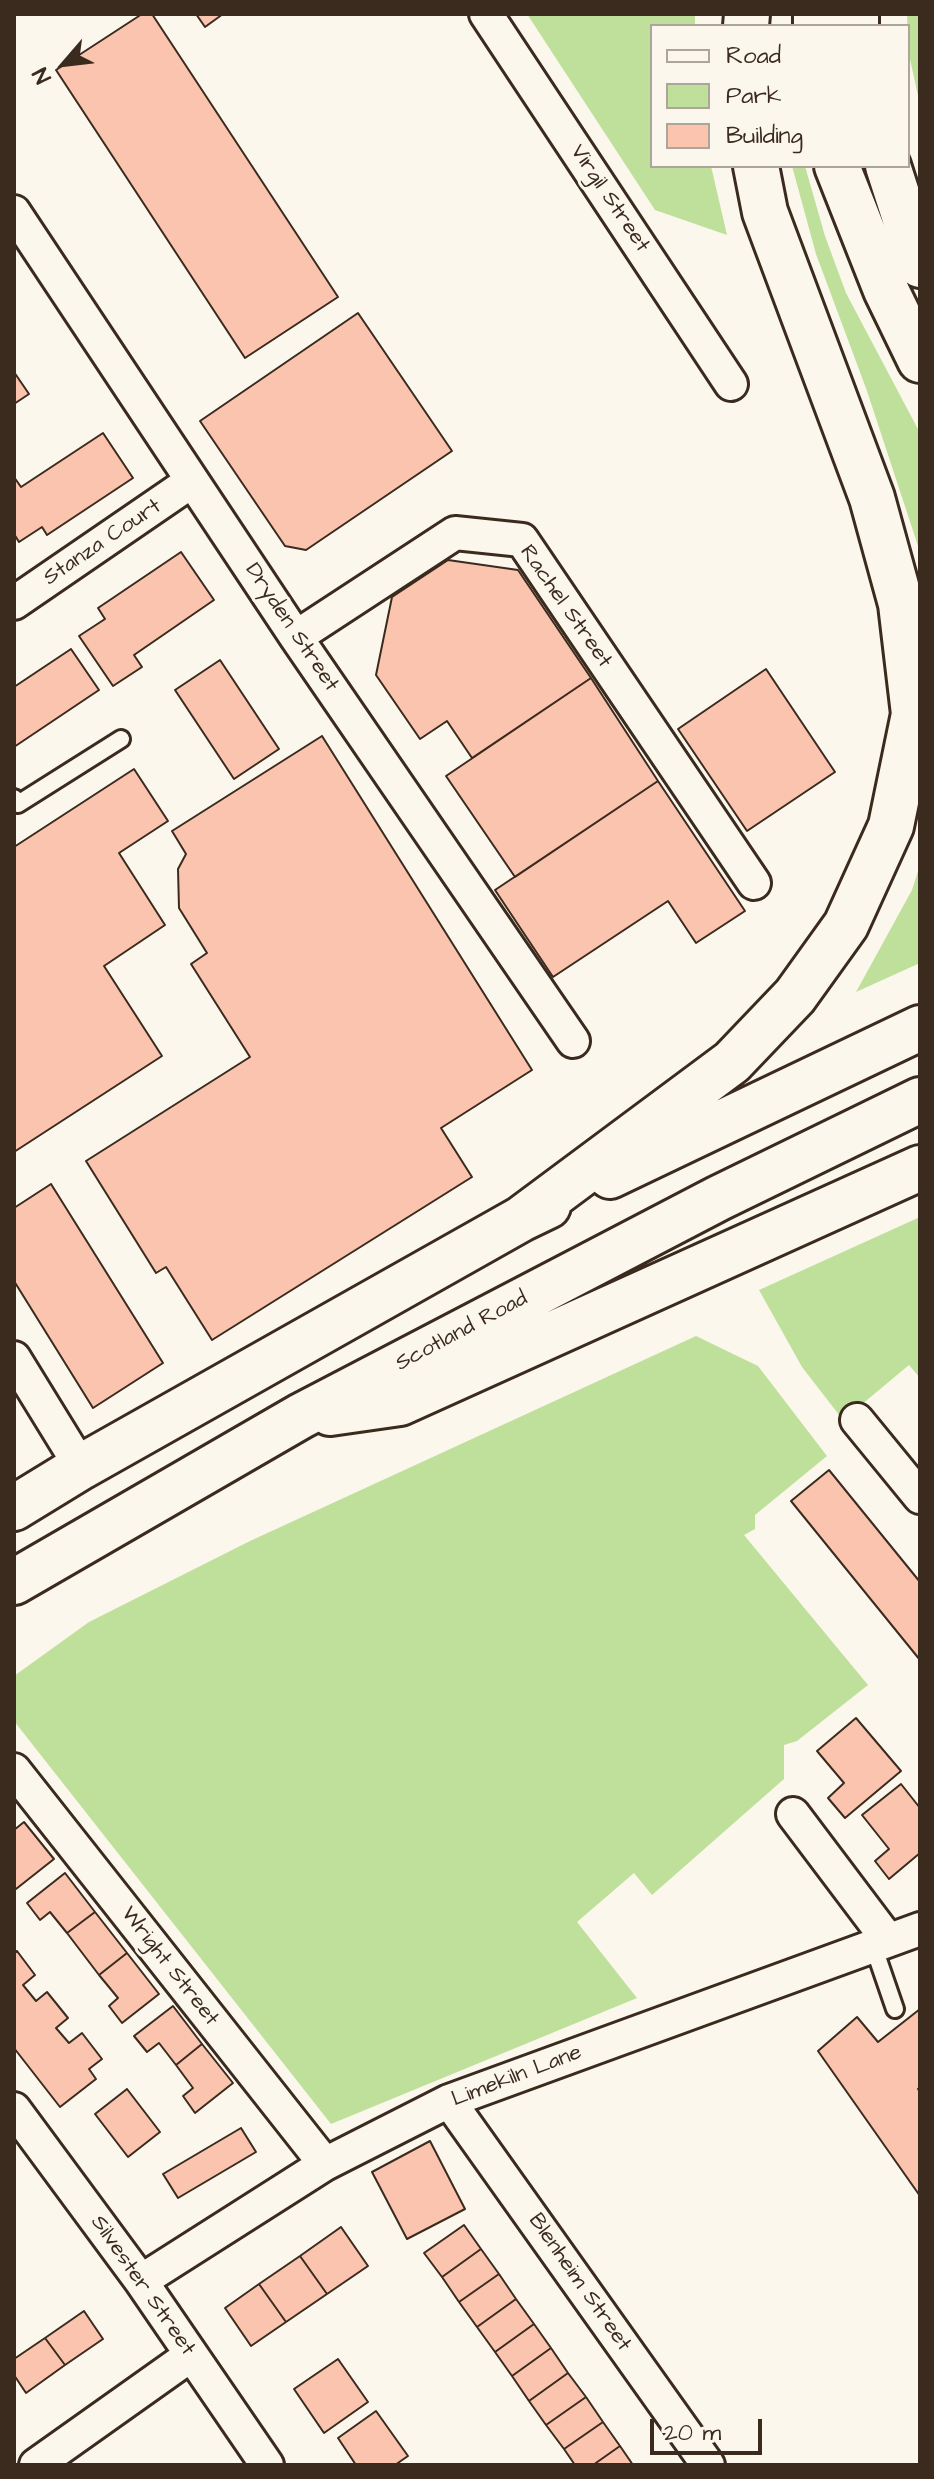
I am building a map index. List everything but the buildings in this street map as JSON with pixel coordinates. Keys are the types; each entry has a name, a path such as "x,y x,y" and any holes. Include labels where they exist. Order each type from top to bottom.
{"highway":[{"path":"521,1219 732,1062 795,996 846,925 891,826 914,714 901,604 872,498 765,212 756,168"},
{"path":"838,168 886,290 920,360"},
{"path":"889,168 920,265"},
{"path":"14,1508 81,1467 521,1219 920,1028"},
{"name":"Scotland Road","path":"14,1582 301,1416 719,1198 920,1100"},
{"path":"301,1416 400,1403 920,1168"}],"street":[{"name":"Virgil Street","path":"486,14 731,384"},
{"name":"Dryden Street","path":"14,212 296,637 573,1041"},
{"name":"Stanza Court","path":"14,603 192,481"},
{"name":"Rachel Street","path":"296,637 455,533 522,540 754,883"},
{"path":"14,1358 81,1467"},
{"path":"857,1420 920,1497"},
{"name":"Wright Street","path":"14,1770 325,2164"},
{"path":"793,1814 881,1942"},
{"name":"Limekiln Lane","path":"141,2281 325,2164 449,2101 920,1929"},
{"name":"Blenheim Street","path":"449,2101 708,2465"},
{"name":"Silvester Street","path":"14,2109 141,2281 267,2465"},
{"path":"36,2465 191,2355"}],"lane":[{"path":"15,803 121,739"},
{"path":"881,1942 895,2009"}],"green space":[{"path":"527,14 695,14 695,24 650,24 650,168 711,168 727,235 655,210"},
{"path":"907,14 920,14 920,105 910,59 910,24 907,24"},
{"path":"793,168 806,168 825,236 846,293 920,433 920,552 867,391 816,254"},
{"path":"920,865 920,963 856,992 912,890"},
{"path":"920,1217 920,1378 909,1365 843,1420 802,1367 759,1290"},
{"path":"696,1336 758,1366 827,1456 755,1515 755,1529 744,1535 868,1685 797,1741 784,1745 784,1779 652,1895 634,1873 577,1922 637,1998 331,2124 14,1721 14,1676 89,1622 250,1541"}]}
